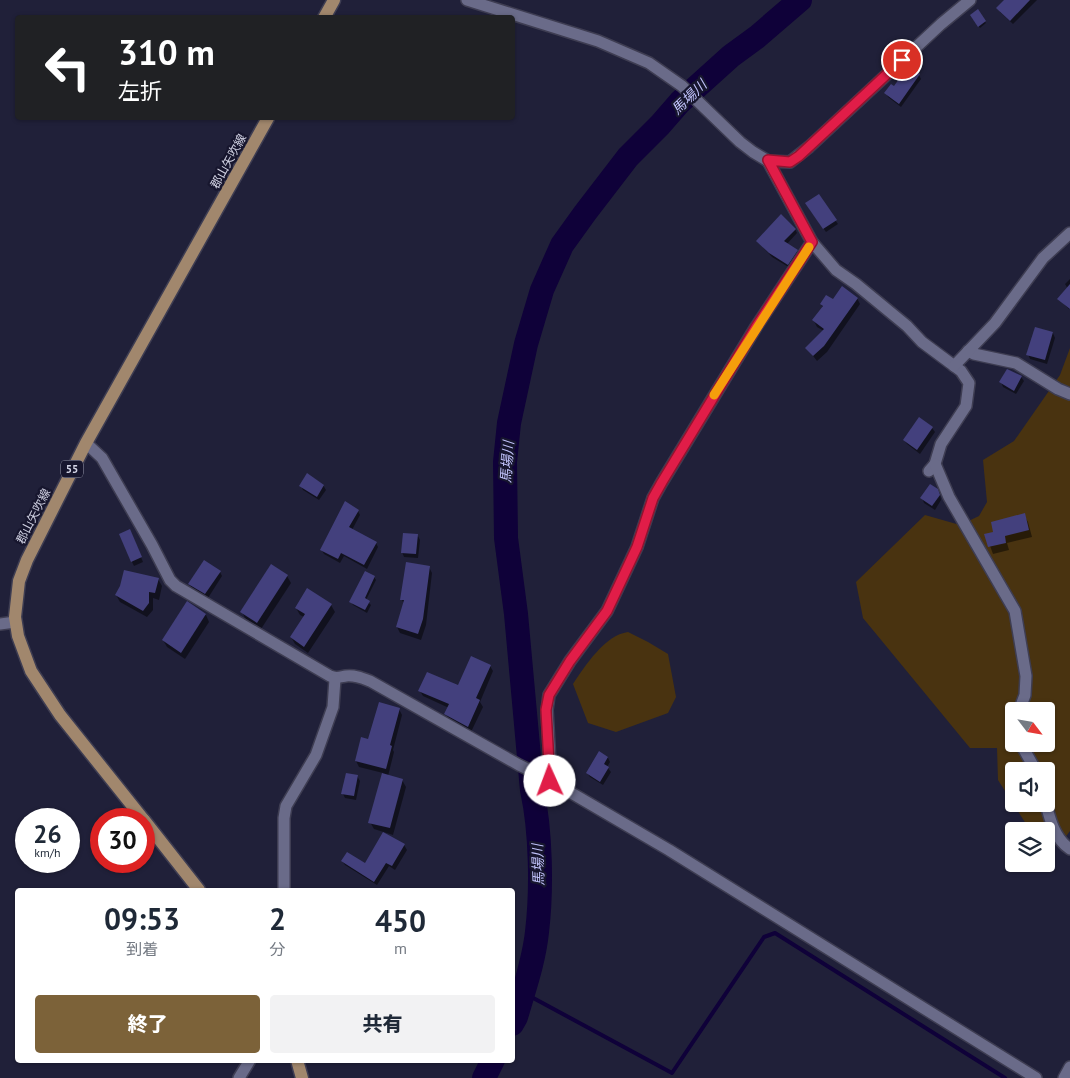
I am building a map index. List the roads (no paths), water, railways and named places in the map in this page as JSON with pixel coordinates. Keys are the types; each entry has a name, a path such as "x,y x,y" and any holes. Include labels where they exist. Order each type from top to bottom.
{"main road":[{"path":"326,15 334,0"},
{"name":"郡山矢吹線","path":"133,808 60,716 31,671 18,636 14,617 20,581 26,560 86,443 267,120"},
{"name":"郡山矢吹線","path":"155,835 197,888"},
{"path":"298,1063 302,1078"}],"street":[{"path":"467,0 513,15"},
{"path":"515,16 618,49 649,62 682,86 698,104 753,152 768,160 790,162 799,156 941,24 970,0"},
{"path":"768,160 812,242 836,270 856,284 907,326 922,342 960,371 969,383 966,406 941,444 932,468 1014,611 1026,676 1025,695 1022,702"},
{"path":"954,366 995,323 1043,258 1070,233"},
{"path":"547,779 546,710 549,695 570,661 607,611 637,547 653,498 672,464 751,335 812,242"},
{"path":"968,351 1016,363 1058,390 1070,394"},
{"path":"86,443 102,458 152,544 170,580 176,586 335,678 358,676 370,681 547,779 669,850 1036,1078"},
{"path":"0,624 15,622"},
{"path":"284,888 284,818 286,806 316,755 333,707 335,678"},
{"path":"1048,812 1052,827 1059,839 1070,849"},
{"path":"238,1078 248,1063"},
{"path":"1064,1078 1070,1068"}],"waterway":[{"name":"馬場川","path":"515,1019 534,954 539,916 540,879 539,842 532,790 516,614 506,538 505,462 509,423 526,344 542,290 562,245 628,157 680,102 731,56 757,37 800,0"},
{"path":"524,993 672,1073 764,937 775,933 1005,1078"},
{"name":"馬場川","path":"484,1078 492,1063"}]}
